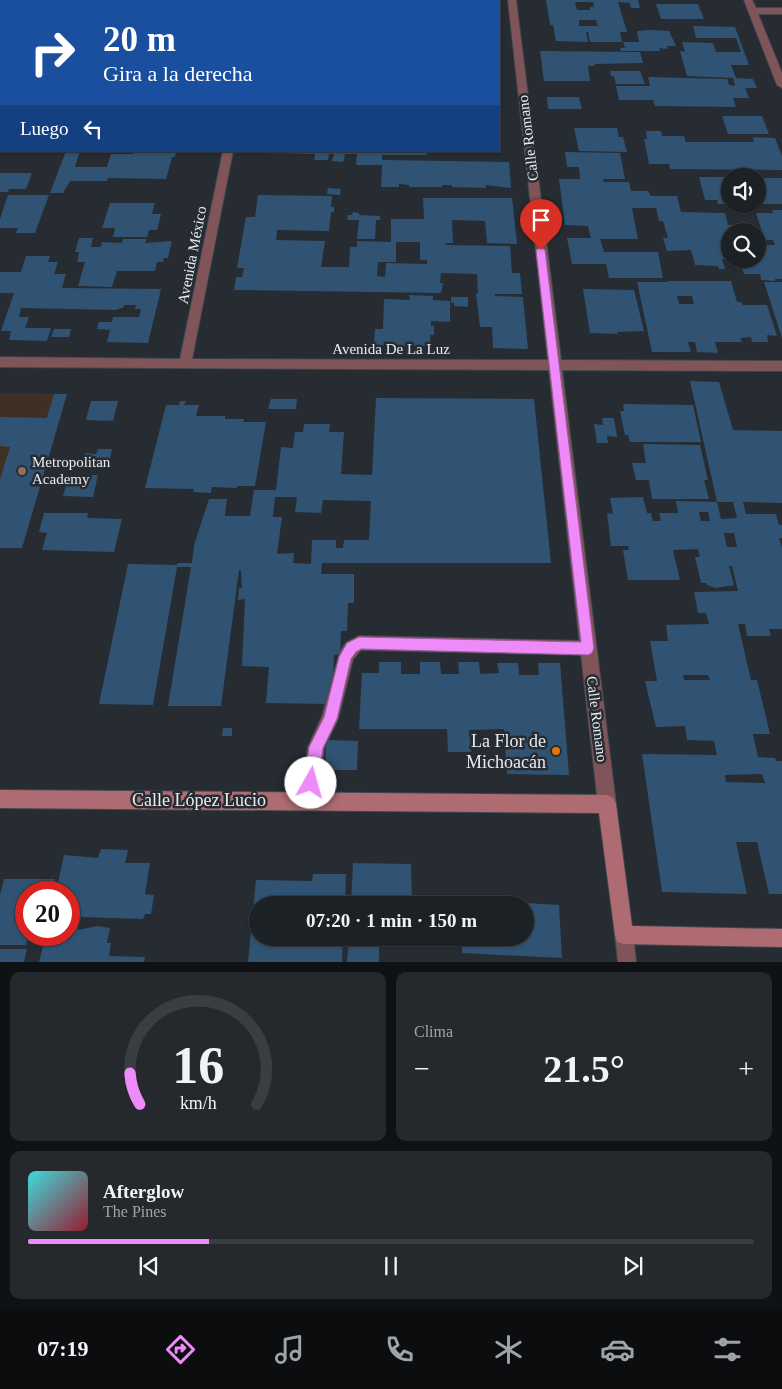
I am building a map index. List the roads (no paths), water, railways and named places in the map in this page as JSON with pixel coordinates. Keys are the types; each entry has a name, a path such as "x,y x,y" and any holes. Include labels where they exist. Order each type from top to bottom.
{"main road":[{"name":"Calle López Lucio","path":"0,799 607,804"},
{"name":"Calle Romano","path":"607,804 624,936"},
{"path":"624,936 782,938"}],"street":[{"name":"Calle Romano","path":"512,0 607,804"},
{"path":"748,0 782,85"},
{"path":"752,10 782,11"},
{"name":"Avenida México","path":"185,364 228,152"},
{"name":"Avenida De La Luz","path":"0,362 782,366"},
{"path":"309,801 316,747 330,719 346,657 351,648 359,643 588,648"},
{"name":"Calle Romano","path":"624,936 627,962"}],"place":[{"name":"Metropolitan Academy","path":"22,471"},
{"name":"La Flor de Michoacán","path":"556,751"}]}
